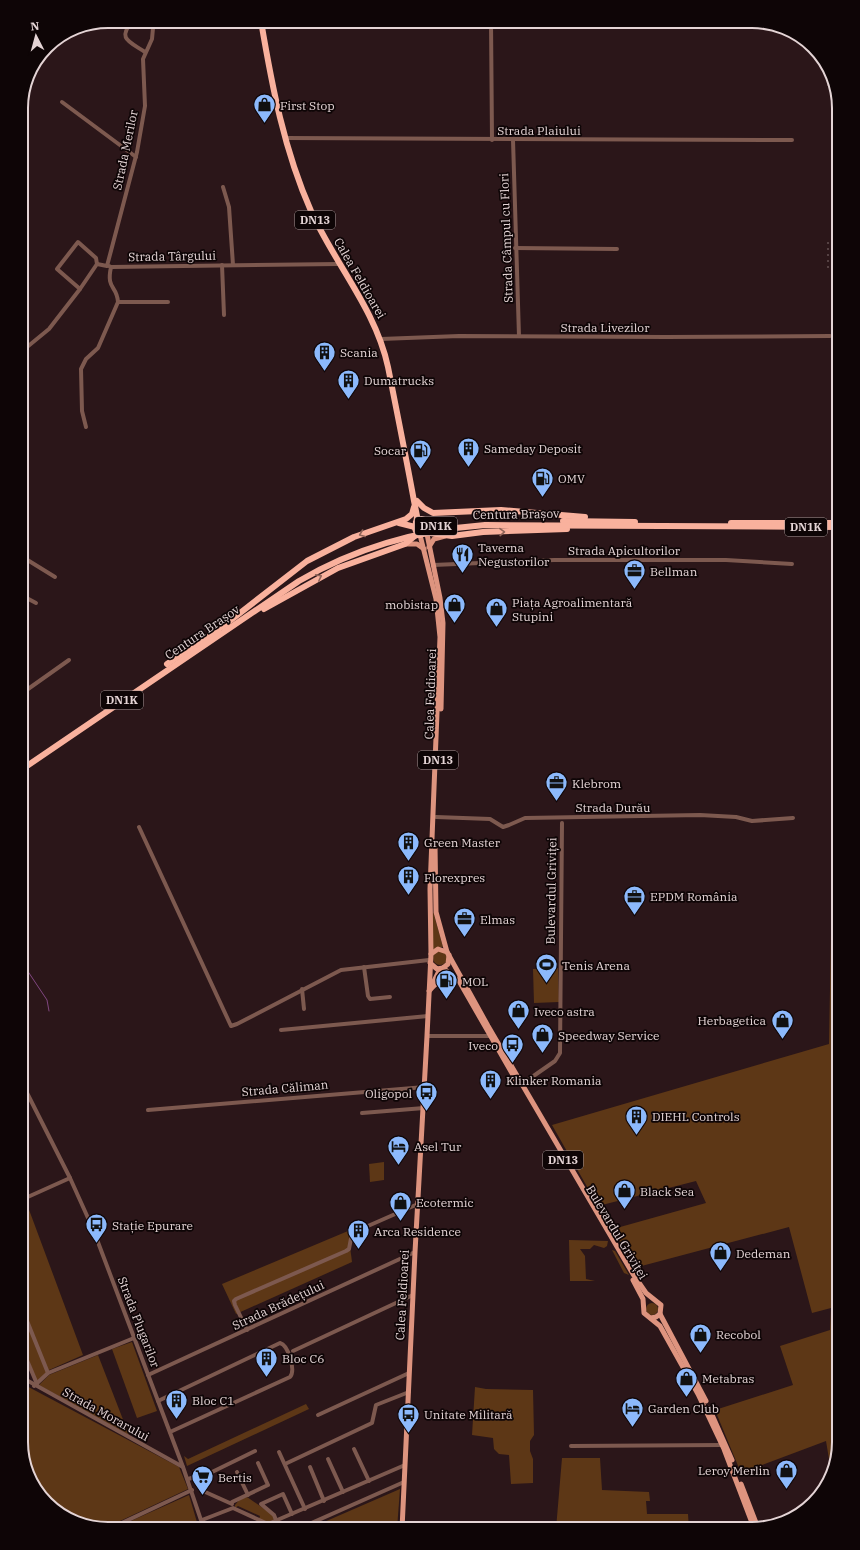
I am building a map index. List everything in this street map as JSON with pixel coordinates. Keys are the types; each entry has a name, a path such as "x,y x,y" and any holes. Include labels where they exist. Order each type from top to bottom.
{"highway":[{"name":"Calea Feldioarei","path":"262,28 275,102 285,138 311,210 381,339 416,501 426,520"},
{"name":"Calea Feldioarei","path":"415,525 416,501"},
{"path":"223,629 307,561 354,537 399,523 412,514 416,501 427,511 442,513"},
{"name":"DN1K","path":"442,513 489,510 590,518 604,523"},
{"path":"399,523 415,525 442,513"},
{"name":"DN13","path":"415,525 423,534 430,525 426,520"},
{"name":"Centura Brașov","path":"28,765 296,577 331,559 406,532 446,524 507,523 832,527"},
{"path":"223,629 338,568 405,544 423,534 452,536 483,532 604,523"},
{"name":"Centura Brașov","path":"773,525 832,523"},
{"name":"Centura Brașov","path":"28,760 223,629"}],"main road":[{"name":"Calea Feldioarei","path":"423,534 433,565 440,598 444,637 436,817 435,901 438,924 448,953 448,964 442,968 429,991"},
{"path":"405,544 414,543 427,548 437,538 452,536"},
{"name":"Calea Feldioarei","path":"402,1522 410,1373 412,1295 424,1108 431,954 430,889 440,637 436,599 427,548"},
{"path":"431,954 438,949 448,953"},
{"name":"Bulevardul Griviței","path":"448,953 489,1036 642,1295 643,1305"},
{"name":"DN13","path":"430,962 434,968 442,968"},
{"name":"Bulevardul Griviței","path":"442,968 462,982 633,1274 646,1293 654,1300"},
{"path":"429,991 442,980 449,978 462,982"},
{"path":"752,1522 722,1445 698,1394 658,1323 644,1314 643,1305 647,1301 654,1300 661,1305 660,1314 712,1415 756,1522"},
{"path":"651,1318 660,1314"}],"street":[{"path":"127,28 124,34 125,38 145,52"},
{"name":"Strada Merilor","path":"118,302 117,296 109,282 109,266 136,157 145,106 143,63 145,52 152,39 153,28"},
{"path":"491,28 492,140"},
{"path":"62,102 136,157"},
{"name":"Strada Plaiului","path":"285,138 792,140"},
{"name":"Strada Câmpul cu Flori","path":"513,140 515,248 519,336"},
{"name":"Strada Târgului","path":"223,187 230,207 234,265"},
{"path":"28,346 49,329 80,289 97,264 96,258 79,242 57,269 80,289"},
{"path":"515,248 617,249"},
{"path":"97,264 109,266"},
{"name":"Strada Târgului","path":"109,266 339,264"},
{"path":"222,265 224,315"},
{"path":"86,427 82,411 81,368 86,359 98,348 118,302 168,302"},
{"name":"Strada Livezilor","path":"381,339 519,336 830,336"},
{"path":"28,560 55,577"},
{"name":"Strada Apicultorilor","path":"433,565 554,560 726,560 792,564"},
{"path":"28,599 36,603"},
{"path":"28,689 69,660"},
{"name":"Strada Durău","path":"436,817 490,820 503,826 509,825 522,818 555,817 700,816 736,817 752,821 793,818"},
{"name":"Bulevardul Griviței","path":"522,1084 555,1061 560,1054 562,823"},
{"path":"139,828 231,1026 335,972 364,967 430,962"},
{"path":"364,967 368,996 370,999 390,997"},
{"path":"302,989 304,1009"},
{"path":"281,1030 428,1016"},
{"path":"427,1036 489,1036"},
{"name":"Strada Căliman","path":"148,1110 425,1087"},
{"name":"Strada Plugarilor","path":"28,1095 70,1178 94,1232 188,1479 202,1520"},
{"path":"362,1114 424,1108"},
{"path":"28,1197 70,1178"},
{"path":"247,1330 235,1306 234,1301 236,1299 346,1251 348,1249 352,1234 418,1204"},
{"name":"Strada Brădețului","path":"148,1375 415,1252"},
{"path":"293,1351 412,1295"},
{"path":"28,1323 48,1373"},
{"path":"28,1364 36,1385 48,1373 134,1338"},
{"path":"158,1401 280,1343 284,1345 293,1367 293,1373 290,1377 170,1432"},
{"path":"318,1415 410,1373"},
{"name":"Strada Morarului","path":"28,1381 183,1467"},
{"path":"284,1464 372,1423 376,1405 409,1392"},
{"path":"571,1446 722,1445"},
{"path":"354,1449 369,1481"},
{"path":"188,1479 210,1473 255,1452"},
{"path":"279,1452 305,1509"},
{"path":"328,1459 344,1492"},
{"path":"203,1491 232,1502 268,1485 258,1463"},
{"path":"270,1522 324,1501 405,1465"},
{"path":"310,1468 324,1501"},
{"path":"237,1472 248,1495"},
{"path":"314,1522 404,1482"},
{"path":"124,1522 192,1490"},
{"path":"276,1520 274,1515 261,1504 283,1494 292,1514"},
{"path":"232,1502 233,1508"},
{"path":"202,1520 233,1508 261,1522"}],"shaded area":[{"path":"832,879 831,1452 829,1461 826,1441 741,1473 715,1410 793,1385 780,1346 830,1330 831,1308 812,1313 789,1227 634,1268 613,1229 706,1203 696,1181 598,1206 552,1125 829,1044"},
{"path":"433,911 443,947 437,947 432,951"},
{"path":"440,951 445,953 447,958 445,963 440,965 435,963 433,958 435,953"},
{"name":"Tenis Arena","path":"558,968 559,1002 534,1003 533,969"},
{"path":"384,1162 384,1180 370,1182 369,1164"},
{"path":"28,1207 83,1355 49,1370 37,1381 28,1358"},
{"path":"348,1231 352,1262 236,1314 222,1284"},
{"path":"569,1240 608,1241 607,1246 604,1248 594,1245 590,1249 580,1249 585,1256 586,1279 595,1281 570,1281"},
{"path":"612,1250 615,1251 629,1275 624,1273"},
{"path":"652,1303 656,1305 658,1309 656,1313 652,1315 648,1313 646,1309 648,1305"},
{"path":"132,1342 157,1411 137,1418 112,1349"},
{"path":"98,1355 129,1435 39,1385 49,1375"},
{"path":"28,1387 179,1467 188,1489 118,1522 103,1522 83,1518 73,1514 55,1502 48,1495 36,1477 32,1467 28,1447"},
{"path":"475,1387 486,1389 533,1390 534,1435 530,1441 530,1451 533,1459 533,1483 511,1484 509,1455 499,1454 494,1449 493,1438 472,1435"},
{"path":"306,1404 309,1409 187,1466 184,1456 188,1459"},
{"path":"562,1458 600,1458 602,1490 649,1492 650,1501 646,1501 647,1514 688,1514 689,1522 557,1522"},
{"path":"400,1489 398,1522 324,1522"},
{"path":"189,1495 197,1522 129,1522"},
{"path":"247,1497 273,1515 275,1519 264,1522 259,1519 260,1516 238,1506 235,1508 235,1505 240,1499"}],"waterway":[{"path":"28,972 47,1000 49,1011"}],"railway":[{"path":"828,238 828,268"}],"place":[{"name":"First Stop","path":"265,124"},
{"name":"Scania","path":"324,372"},
{"name":"Dumatrucks","path":"348,400"},
{"name":"Sameday Deposit","path":"469,468"},
{"name":"Socar","path":"421,470"},
{"name":"OMV","path":"543,498"},
{"name":"Taverna Negustorilor","path":"463,574"},
{"name":"Bellman","path":"635,590"},
{"name":"mobistap","path":"454,624"},
{"name":"Piața Agroalimentară Stupini","path":"497,628"},
{"name":"Klebrom","path":"556,802"},
{"name":"Green Master","path":"408,862"},
{"name":"Florexpres","path":"408,896"},
{"name":"EPDM România","path":"634,916"},
{"name":"Elmas","path":"464,938"},
{"name":"Tenis Arena","path":"546,984"},
{"name":"MOL","path":"447,1000"},
{"name":"Iveco astra","path":"518,1030"},
{"name":"Herbagetica","path":"782,1040"},
{"name":"Speedway Service","path":"542,1054"},
{"name":"Iveco","path":"513,1064"},
{"name":"Klinker Romania","path":"490,1100"},
{"name":"Oligopol","path":"427,1112"},
{"name":"DIEHL Controls","path":"636,1136"},
{"name":"Asel Tur","path":"399,1166"},
{"name":"Black Sea","path":"625,1210"},
{"name":"Ecotermic","path":"401,1222"},
{"name":"Stație Epurare","path":"96,1244"},
{"name":"Arca Residence","path":"359,1250"},
{"name":"Dedeman","path":"720,1272"},
{"name":"Recobol","path":"701,1354"},
{"name":"Bloc C6","path":"267,1378"},
{"name":"Metabras","path":"687,1398"},
{"name":"Bloc C1","path":"177,1420"},
{"name":"Garden Club","path":"632,1428"},
{"name":"Unitate Militară","path":"409,1434"},
{"name":"Leroy Merlin","path":"786,1490"},
{"name":"Bertis","path":"202,1496"}]}
